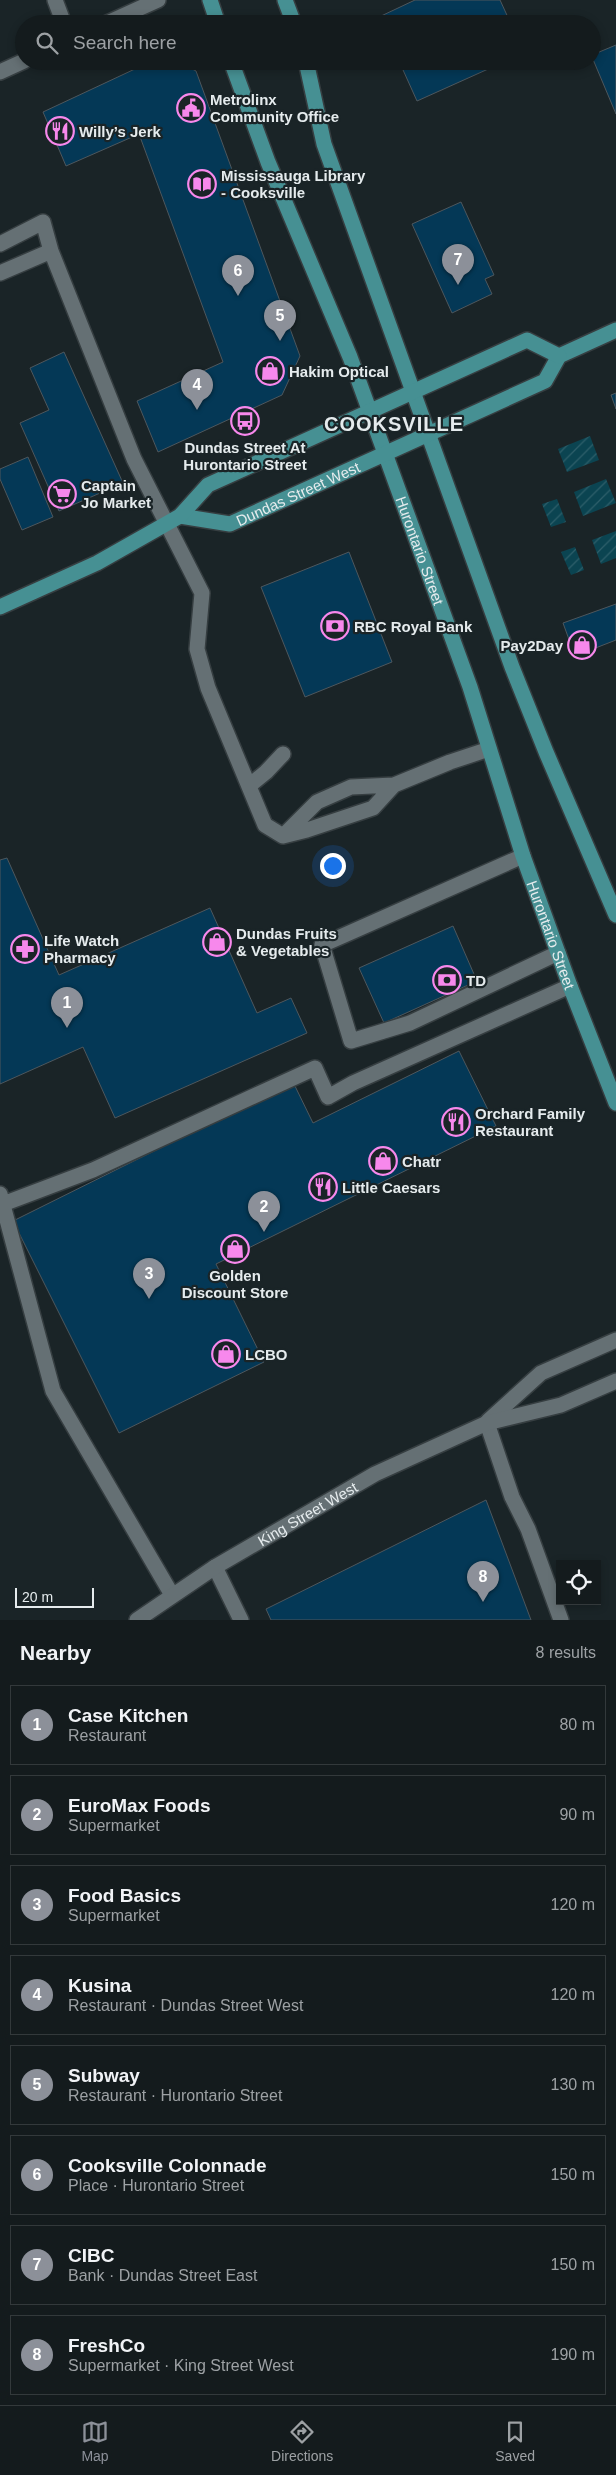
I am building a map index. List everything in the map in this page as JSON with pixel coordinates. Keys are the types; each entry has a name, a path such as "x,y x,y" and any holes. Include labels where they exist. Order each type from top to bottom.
{"main road":[{"path":"210,0 215,15"},
{"path":"285,0 291,15"},
{"name":"Hurontario Street","path":"234,70 265,154 350,357 386,454 470,687 523,856 570,986 616,1103"},
{"path":"308,70 324,144 412,392 524,698 616,915"},
{"path":"0,607 97,563 180,516 208,485 527,340 558,356 616,330"},
{"name":"Dundas Street West","path":"180,516 230,524 545,381 558,356"}],"street":[{"path":"55,0 61,15"},
{"path":"125,15 158,0"},
{"path":"0,72 15,65"},
{"path":"0,244 43,222 51,251 134,459 202,593 198,649 208,688 266,825 283,836 307,830 373,808 394,785"},
{"path":"0,273 51,251"},
{"path":"283,836 317,802 351,787 394,785 450,762 490,749"},
{"path":"249,786 283,754"},
{"path":"523,856 322,945 351,1041 410,1023 558,953"},
{"path":"172,1595 53,1391 2,1199 93,1170 314,1068 328,1097 354,1083 570,986"},
{"name":"King Street West","path":"487,1423 542,1373 616,1340"},
{"name":"King Street West","path":"138,1620 215,1567 375,1474 487,1423 561,1405 616,1381"},
{"path":"487,1423 512,1497 528,1529 561,1620"},
{"path":"215,1567 241,1620"}],"shaded area":[{"path":"590,436 599,460 567,472 558,449"},
{"path":"606,479 616,503 583,516 574,492"},
{"path":"557,499 566,522 551,527 542,504"},
{"path":"616,531 616,558 601,564 592,540"},
{"path":"575,547 584,570 571,575 561,552"}],"building":[{"path":"415,0 500,0 507,15 383,15"},
{"path":"616,45 616,114 597,70 601,70 601,51"},
{"path":"133,70 196,71 300,356 282,395 158,452 137,401 223,362 139,134 66,166 43,112"},
{"path":"403,70 486,70 417,101"},
{"path":"461,202 494,275 485,279 492,294 452,313 412,224"},
{"path":"64,352 123,483 59,511 20,423 49,410 30,368"},
{"path":"616,393 616,409 611,395"},
{"path":"28,457 53,517 22,530 0,479 0,469"},
{"path":"349,552 392,662 305,697 261,587"},
{"path":"616,604 616,640 575,656 563,623"},
{"path":"7,858 59,975 210,908 257,1013 291,998 307,1033 115,1118 83,1047 0,1084 0,860"},
{"path":"453,926 477,981 384,1023 359,968"},
{"path":"459,1051 496,1126 216,1264 264,1362 119,1433 13,1221 293,1082 313,1123"},
{"path":"486,1500 531,1620 271,1620 266,1609"}],"place":[{"name":"Metrolinx Community Office","path":"191,108"},
{"name":"Willy’s Jerk","path":"60,131"},
{"name":"Mississauga Library - Cooksville","path":"202,184"},
{"name":"CIBC","path":"458,285"},
{"name":"Cooksville Colonnade","path":"238,296"},
{"name":"Subway","path":"280,341"},
{"name":"Hakim Optical","path":"270,371"},
{"name":"Kusina","path":"197,410"},
{"name":"Dundas Street At Hurontario Street","path":"245,421"},
{"name":"Captain Jo Market","path":"62,494"},
{"name":"RBC Royal Bank","path":"335,626"},
{"name":"Pay2Day","path":"582,645"},
{"name":"Dundas Fruits & Vegetables","path":"217,942"},
{"name":"Life Watch Pharmacy","path":"25,949"},
{"name":"TD","path":"447,980"},
{"name":"Case Kitchen","path":"67,1028"},
{"name":"Orchard Family Restaurant","path":"456,1122"},
{"name":"Chatr","path":"383,1161"},
{"name":"Little Caesars","path":"323,1187"},
{"name":"EuroMax Foods","path":"264,1232"},
{"name":"Golden Discount Store","path":"235,1249"},
{"name":"Food Basics","path":"149,1299"},
{"name":"LCBO","path":"226,1354"},
{"name":"FreshCo","path":"483,1602"}],"district":[{"name":"COOKSVILLE","path":"394,424"}]}
